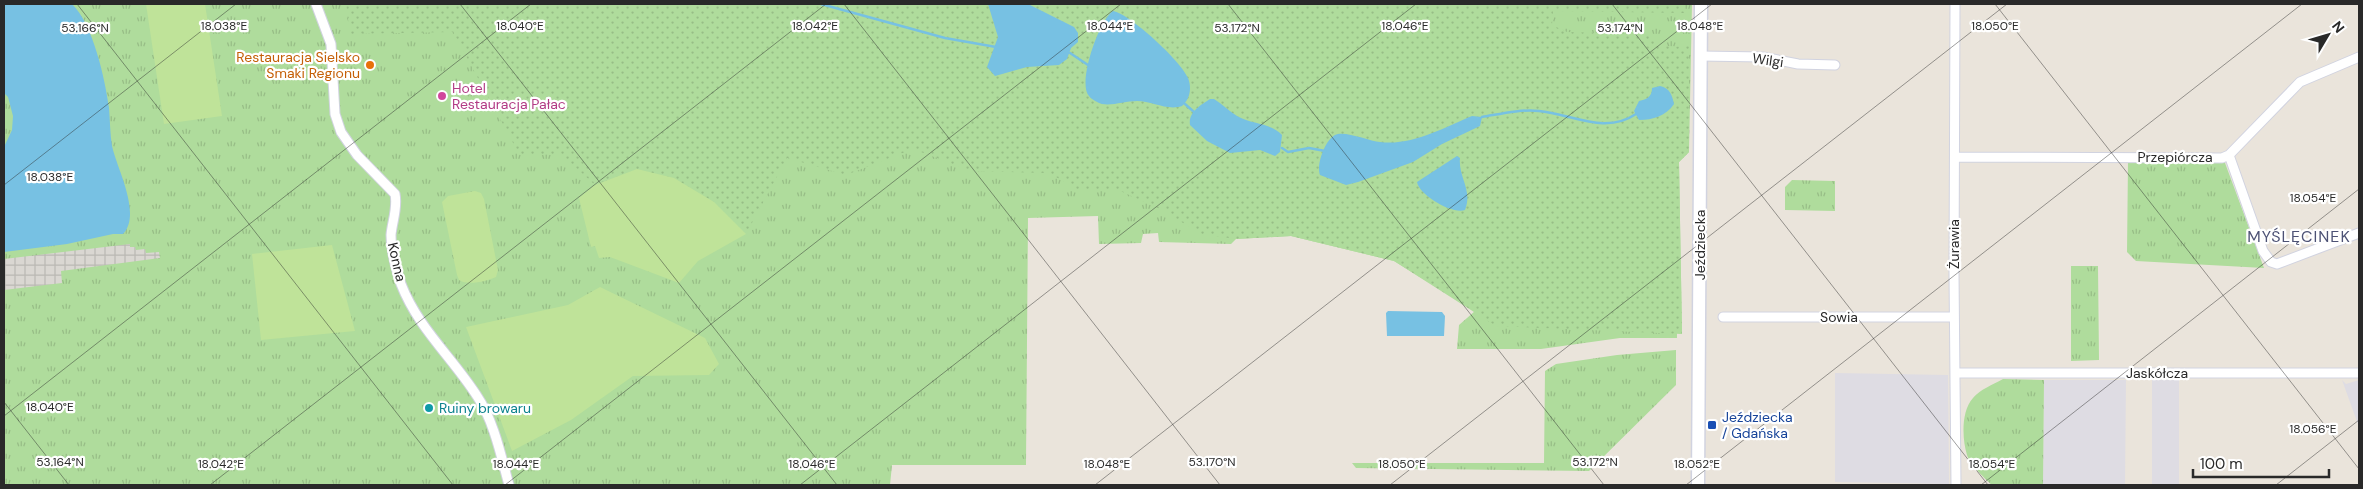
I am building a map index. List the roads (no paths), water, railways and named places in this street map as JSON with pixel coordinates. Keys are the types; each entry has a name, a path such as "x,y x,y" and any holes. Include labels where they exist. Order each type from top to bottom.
{"street":[{"name":"Konna","path":"316,4 331,44 335,114 341,132 357,155 395,194 396,207 391,235 401,283 419,322 478,396 488,419 510,485"},
{"name":"Jeździecka","path":"1698,485 1701,4"},
{"name":"Żurawia","path":"1955,4 1954,317 1956,485"},
{"name":"Wilgi","path":"1700,56 1764,57 1798,64 1835,65"},
{"name":"Przepiórcza","path":"1955,157 2222,158 2229,155 2300,82 2359,57"},
{"path":"2229,155 2264,251 2271,262 2277,264 2359,233"},
{"name":"Sowia","path":"1723,317 1954,317"},
{"name":"Jaskółcza","path":"1956,373 2359,373"}],"water":[{"path":"4,4 72,4 86,25 101,68 109,108 112,146 129,203 130,215 128,225 123,234 113,234 67,244 4,252 4,147 12,130 13,116 8,97 4,93"},
{"path":"988,4 1028,4 1074,27 1078,33 1078,42 1071,48 1067,59 1059,65 1027,67 995,76 987,67 998,37"},
{"path":"1113,11 1131,20 1154,39 1183,70 1188,78 1190,89 1187,100 1182,106 1165,107 1143,101 1102,104 1089,96 1086,89 1086,78 1091,52 1102,26"},
{"path":"1660,86 1670,92 1674,104 1667,112 1659,116 1639,120 1634,111 1639,101 1651,94 1652,88"},
{"path":"1210,99 1214,99 1243,119 1277,131 1282,135 1280,152 1275,156 1260,150 1230,153 1207,141 1190,125 1190,120 1196,109"},
{"path":"1472,116 1482,117 1480,126 1442,144 1413,162 1346,185 1320,175 1319,165 1322,153 1328,142 1335,135 1344,134 1392,143 1416,139"},
{"path":"1457,156 1460,158 1467,196 1465,210 1460,211 1437,203 1424,193 1417,182"},
{"path":"1388,311 1442,312 1445,316 1444,336 1387,336 1386,313"}],"waterway":[{"path":"821,4 945,38 996,47"},
{"path":"1070,53 1088,65"},
{"path":"1185,104 1194,112"},
{"path":"1482,117 1510,112 1539,111 1588,122 1612,123 1636,114"},
{"path":"1282,148 1288,152 1309,148 1325,151"}],"place":[{"name":"Restauracja Sielsko Smaki Regionu","path":"370,65"},
{"name":"Hotel Restauracja Pałac","path":"442,96"},
{"name":"Ruiny browaru","path":"429,408"},
{"name":"Jeździecka / Gdańska","path":"1712,425"}],"district":[{"name":"MYŚLĘCINEK","path":"2299,236"}]}
